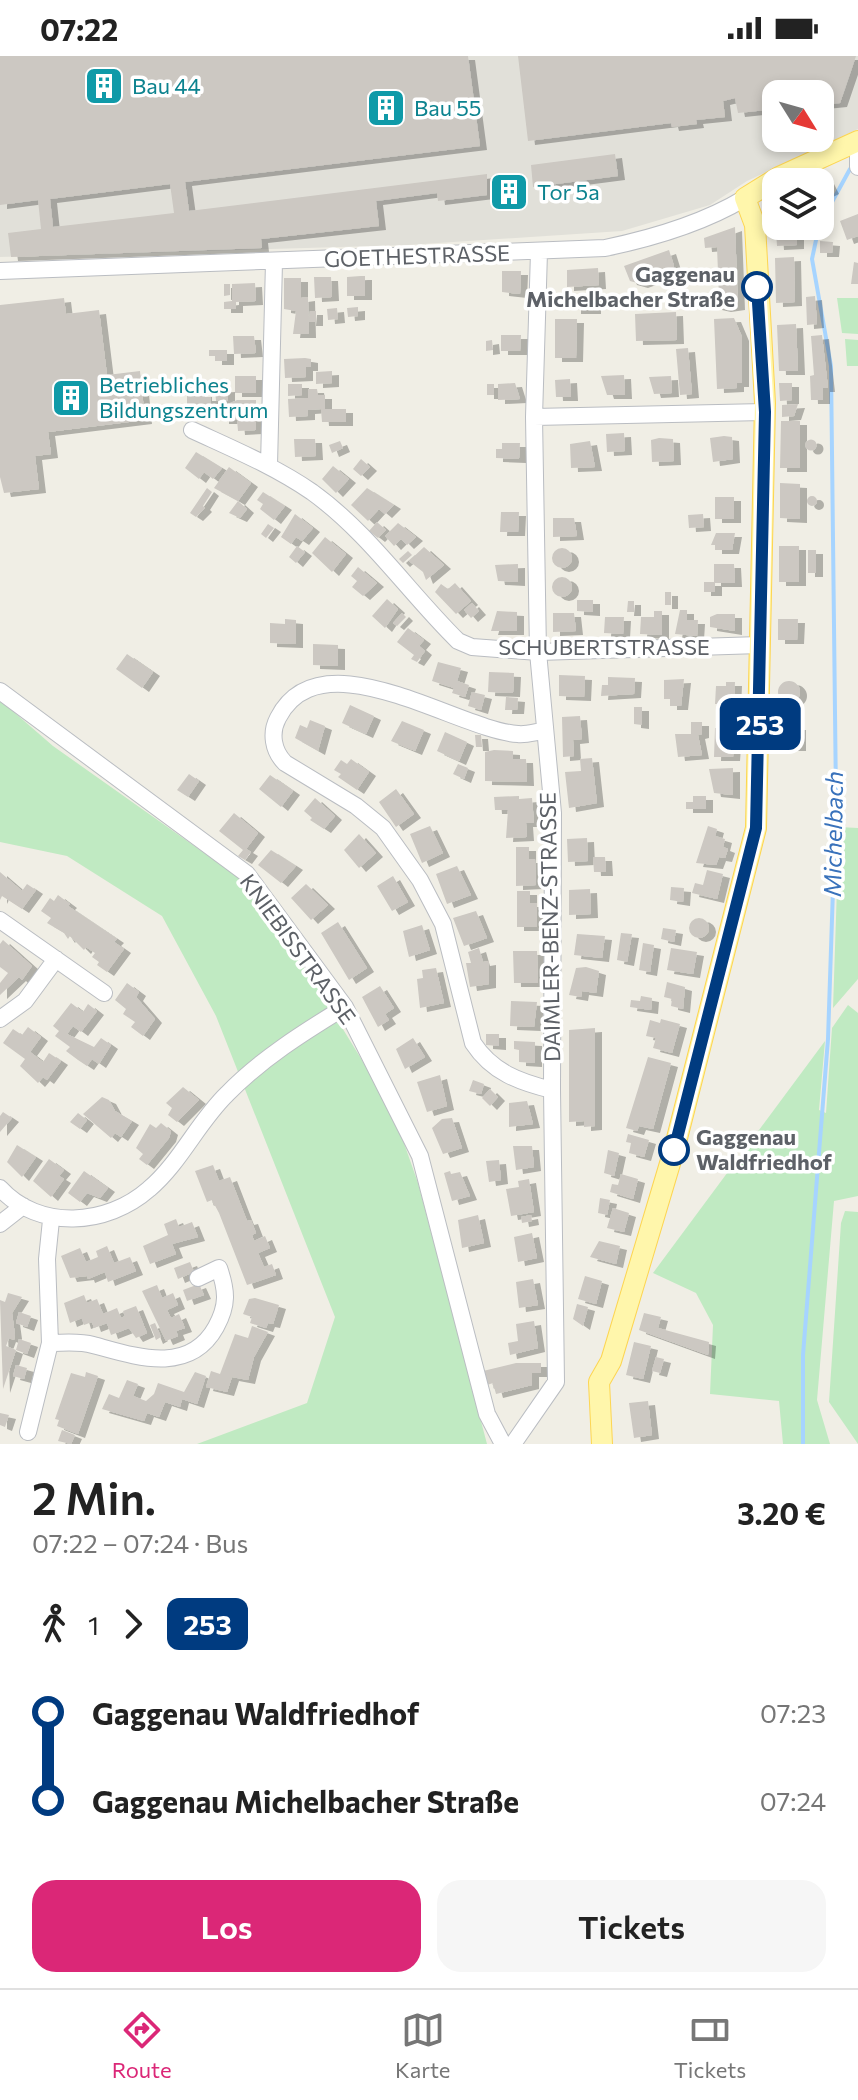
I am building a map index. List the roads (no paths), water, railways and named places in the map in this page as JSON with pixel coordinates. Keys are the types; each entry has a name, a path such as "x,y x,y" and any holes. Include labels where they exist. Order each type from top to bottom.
{"main road":[{"name":"GOETHESTRASSE","path":"745,198 779,177 858,143"},
{"path":"602,1444 599,1382 611,1361 674,1150 750,861 759,798 765,412 755,225 745,198"},
{"path":"611,1361 613,1444"}],"street":[{"path":"858,143 858,167"},
{"name":"GOETHESTRASSE","path":"0,271 605,248 651,238 725,210 745,198"},
{"name":"DAIMLER-BENZ-STRASSE","path":"513,1444 556,1382 552,1090 553,813 538,652 534,417 539,252"},
{"path":"269,465 274,262"},
{"path":"534,417 765,412"},
{"name":"SCHUBERTSTRASSE","path":"192,430 269,465 314,494 348,524 458,641 472,647 538,652 760,645"},
{"path":"543,731 517,735 385,691 341,684 317,687 294,700 277,719 273,733 279,757 356,806 383,828 420,880 443,924 473,1043 485,1060 514,1079 552,1090"},
{"name":"KNIEBISSTRASSE","path":"0,691 247,874 345,1007 420,1156 487,1414 503,1444"},
{"path":"0,920 104,993"},
{"path":"0,1019 25,1001 56,959"},
{"path":"0,1188 23,1206 51,1220 79,1219 114,1210 150,1189 227,1094 276,1053 345,1007"},
{"path":"0,1224 23,1206"},
{"path":"28,1432 50,1343 47,1259 51,1220"},
{"path":"50,1343 90,1344 152,1360 181,1356 213,1332 226,1302 219,1268 198,1278"}],"waterway":[{"name":"Michelbach","path":"834,198 850,169"},
{"name":"Michelbach","path":"803,1444 803,1355 828,1039 836,799 831,366 812,259 816,240"}],"place":[{"name":"Bau 44","path":"104,86"},
{"name":"Bau 55","path":"386,108"},
{"name":"Tor 5a","path":"509,192"},
{"name":"Gaggenau Michelbacher Straße","path":"757,287"},
{"name":"Betriebliches Bildungszentrum","path":"71,398"},
{"name":"Gaggenau Waldfriedhof","path":"674,1150"}]}
